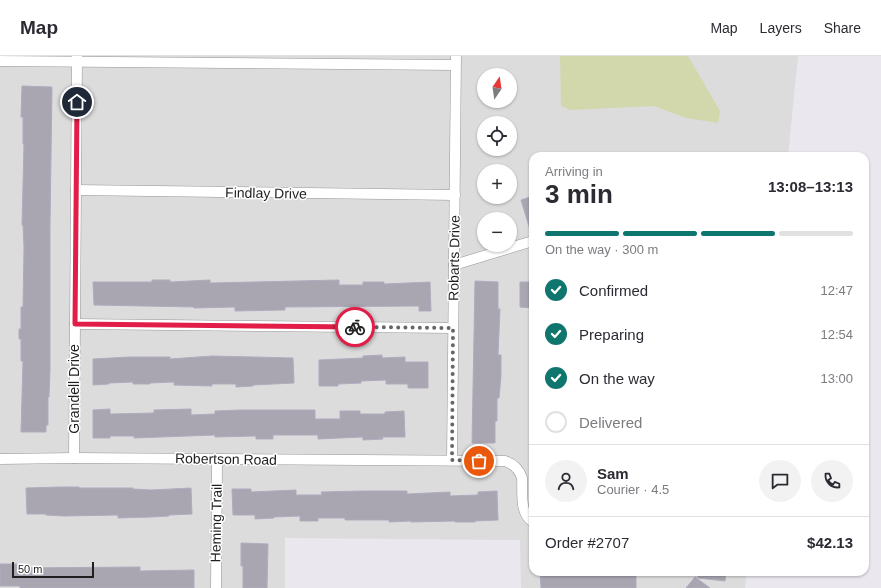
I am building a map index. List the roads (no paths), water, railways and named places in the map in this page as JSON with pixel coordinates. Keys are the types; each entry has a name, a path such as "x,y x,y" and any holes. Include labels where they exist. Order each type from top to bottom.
{"street":[{"path":"0,61 77,59 456,61"},
{"name":"Grandell Drive","path":"74,458 77,59"},
{"name":"Robarts Drive","path":"452,460 456,195 456,61"},
{"name":"Findlay Drive","path":"76,190 456,195"},
{"path":"454,264 529,242"},
{"path":"75,324 453,328"},
{"name":"Robertson Road","path":"0,459 74,458 505,461 513,465 519,471 522,478 523,509 526,517 529,519"},
{"name":"Heming Trail","path":"216,588 217,459"}]}
